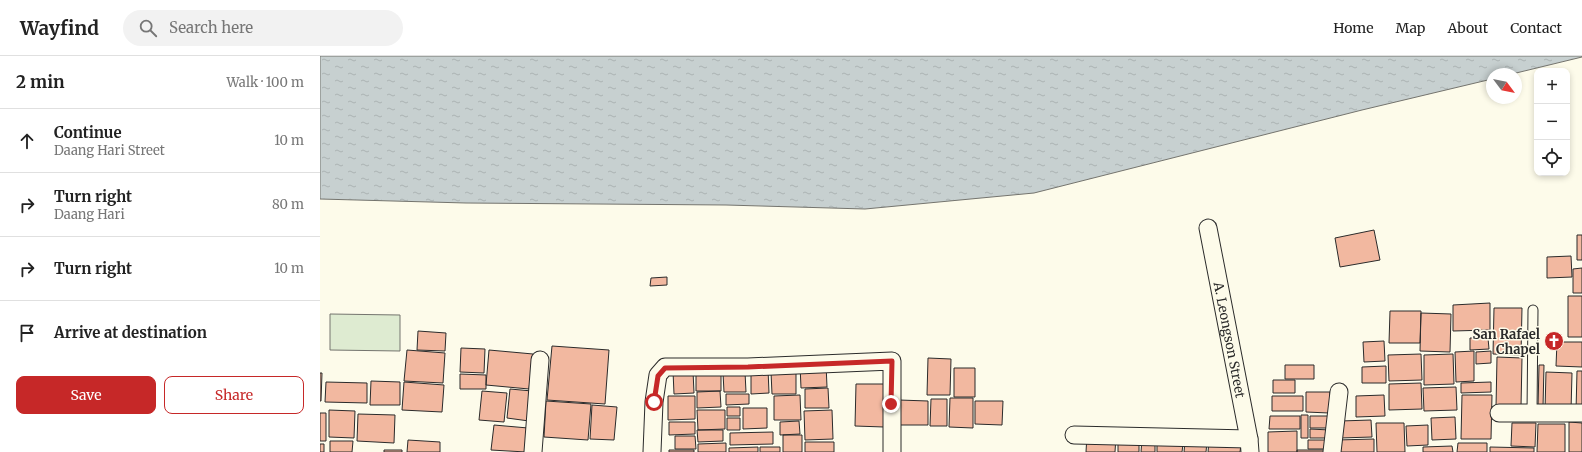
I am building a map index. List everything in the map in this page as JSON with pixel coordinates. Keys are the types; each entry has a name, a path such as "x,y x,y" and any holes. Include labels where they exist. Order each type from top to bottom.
{"street":[{"name":"A. Leongson Street","path":"1208,228 1249,445"},
{"path":"533,452 540,360"},
{"path":"652,452 654,402 658,376 665,368 748,367 892,361 892,452"},
{"path":"1332,452 1339,392"},
{"path":"1499,413 1582,413"},
{"path":"1074,434 1249,445"}],"lane":[{"path":"1532,413 1533,310"}],"green space":[{"path":"330,314 400,315 400,351 330,350"}],"water":[{"path":"320,56 1582,56 1522,72 1522,68 1486,68 1486,80 1362,110 1034,193 865,209 726,205 466,203 320,199"}],"building":[{"path":"1374,230 1380,260 1340,267 1335,238"},
{"path":"1577,235 1582,235 1582,260 1577,260"},
{"path":"1571,256 1572,277 1547,278 1547,257"},
{"path":"1582,268 1582,293 1573,293 1573,269"},
{"path":"667,277 667,285 650,286 651,278"},
{"path":"1568,296 1582,296 1582,337 1568,337"},
{"path":"1490,303 1490,330 1453,331 1453,305"},
{"path":"1494,308 1522,308 1521,355 1493,354"},
{"path":"1390,311 1421,311 1420,343 1389,343"},
{"path":"1421,313 1451,314 1450,352 1420,351"},
{"path":"418,331 446,333 445,351 417,350"},
{"path":"1470,338 1488,338 1489,349 1470,350"},
{"path":"1384,341 1385,361 1364,362 1363,342"},
{"path":"1557,342 1582,342 1582,367 1556,366"},
{"path":"552,346 609,350 605,404 547,400"},
{"path":"461,348 485,349 484,373 460,372"},
{"path":"407,350 445,353 443,383 404,381"},
{"path":"489,350 533,354 529,389 486,385"},
{"path":"1474,351 1474,381 1456,382 1455,352"},
{"path":"1491,351 1491,363 1476,364 1476,352"},
{"path":"1421,354 1422,380 1389,381 1388,355"},
{"path":"1453,354 1454,384 1424,385 1424,355"},
{"path":"1497,357 1522,358 1521,407 1496,407"},
{"path":"928,358 951,359 950,395 927,395"},
{"path":"826,364 827,387 801,388 800,365"},
{"path":"1285,365 1314,365 1314,379 1285,379"},
{"path":"1539,365 1544,365 1543,407 1538,407"},
{"path":"1386,366 1386,383 1362,383 1362,367"},
{"path":"954,368 975,368 975,397 954,397"},
{"path":"768,369 769,393 751,394 751,370"},
{"path":"673,371 693,371 694,393 674,394"},
{"path":"721,371 721,391 696,391 696,372"},
{"path":"1577,371 1582,371 1582,411 1576,411"},
{"path":"745,372 746,392 724,392 723,373"},
{"path":"771,372 796,372 796,394 772,394"},
{"path":"1546,372 1572,373 1571,411 1545,410"},
{"path":"320,373 322,373 321,401 320,401"},
{"path":"460,374 486,375 486,389 460,389"},
{"path":"1273,380 1295,380 1295,393 1273,393"},
{"path":"371,381 400,382 400,405 370,405"},
{"path":"326,382 367,383 367,403 325,402"},
{"path":"404,382 444,385 442,412 402,410"},
{"path":"1491,382 1491,392 1461,393 1461,383"},
{"path":"1421,383 1422,409 1389,410 1389,384"},
{"path":"856,384 885,384 884,427 855,426"},
{"path":"1456,387 1457,410 1424,411 1423,388"},
{"path":"828,388 829,408 805,408 805,389"},
{"path":"510,389 532,391 529,421 507,418"},
{"path":"482,391 507,393 504,422 479,420"},
{"path":"720,391 721,407 697,408 697,392"},
{"path":"1306,392 1330,392 1329,413 1306,412"},
{"path":"726,394 749,394 749,404 726,405"},
{"path":"800,395 801,420 774,420 774,396"},
{"path":"1384,395 1385,416 1356,417 1356,396"},
{"path":"1462,395 1492,395 1491,439 1461,439"},
{"path":"668,396 695,396 695,419 668,420"},
{"path":"1272,396 1303,396 1303,411 1272,411"},
{"path":"950,398 973,398 973,428 949,427"},
{"path":"931,399 947,399 947,426 930,426"},
{"path":"899,400 928,401 928,425 899,425"},
{"path":"546,401 591,404 588,440 544,437"},
{"path":"975,401 1003,401 1002,425 975,424"},
{"path":"592,405 617,407 614,440 590,439"},
{"path":"727,407 740,407 740,416 727,416"},
{"path":"743,408 767,408 767,428 743,429"},
{"path":"329,410 355,411 354,438 329,437"},
{"path":"697,410 725,410 725,429 698,430"},
{"path":"832,410 833,439 805,440 804,411"},
{"path":"320,413 326,413 326,441 320,441"},
{"path":"358,414 395,415 394,443 357,441"},
{"path":"1301,415 1308,415 1308,438 1301,438"},
{"path":"1270,416 1300,416 1300,429 1269,429"},
{"path":"1310,416 1330,416 1329,428 1310,428"},
{"path":"1455,417 1456,439 1432,440 1431,418"},
{"path":"727,418 740,418 740,430 727,430"},
{"path":"1371,420 1372,437 1340,438 1340,421"},
{"path":"799,421 800,434 780,435 780,422"},
{"path":"669,422 695,422 695,434 669,435"},
{"path":"1569,422 1582,423 1582,452 1569,452"},
{"path":"1376,423 1404,423 1405,452 1377,452"},
{"path":"1512,423 1536,423 1535,447 1511,446"},
{"path":"1538,424 1565,424 1565,452 1537,452"},
{"path":"494,425 528,428 526,452 491,450"},
{"path":"1428,425 1428,445 1407,446 1406,426"},
{"path":"1310,429 1330,430 1329,438 1310,438"},
{"path":"697,430 723,430 723,441 698,442"},
{"path":"1297,431 1297,452 1268,452 1268,432"},
{"path":"773,432 773,444 730,445 730,433"},
{"path":"783,435 802,435 802,452 783,452"},
{"path":"1087,435 1116,436 1115,452 1086,452"},
{"path":"675,436 695,436 696,449 675,449"},
{"path":"1142,439 1155,440 1155,452 1141,452"},
{"path":"1374,439 1374,452 1337,452 1337,440"},
{"path":"408,440 440,442 440,452 407,452"},
{"path":"1118,440 1139,440 1139,452 1118,452"},
{"path":"1308,440 1329,440 1329,449 1308,449"},
{"path":"330,441 353,441 352,452 330,452"},
{"path":"1185,441 1207,442 1206,452 1184,452"},
{"path":"805,442 834,442 834,452 805,452"},
{"path":"1157,442 1183,444 1182,452 1157,452"},
{"path":"1209,442 1241,444 1240,452 1208,452"},
{"path":"726,443 726,452 698,452 698,444"},
{"path":"1458,443 1487,443 1487,452 1457,452"},
{"path":"320,444 324,444 324,452 320,452"},
{"path":"1452,446 1453,452 1423,452 1423,447"},
{"path":"758,447 758,452 729,452 729,448"},
{"path":"760,447 780,447 780,452 760,452"},
{"path":"1490,447 1534,448 1534,452 1490,452"},
{"path":"384,450 402,450 402,452 384,452"},
{"path":"669,450 694,450 694,452 669,452"},
{"path":"1297,450 1329,450 1329,452 1297,452"}],"place":[{"name":"San Rafael Chapel","path":"1554,341"}],"route":[{"path":"654,402 658,376 665,368 748,367 892,361 891,404"}]}
